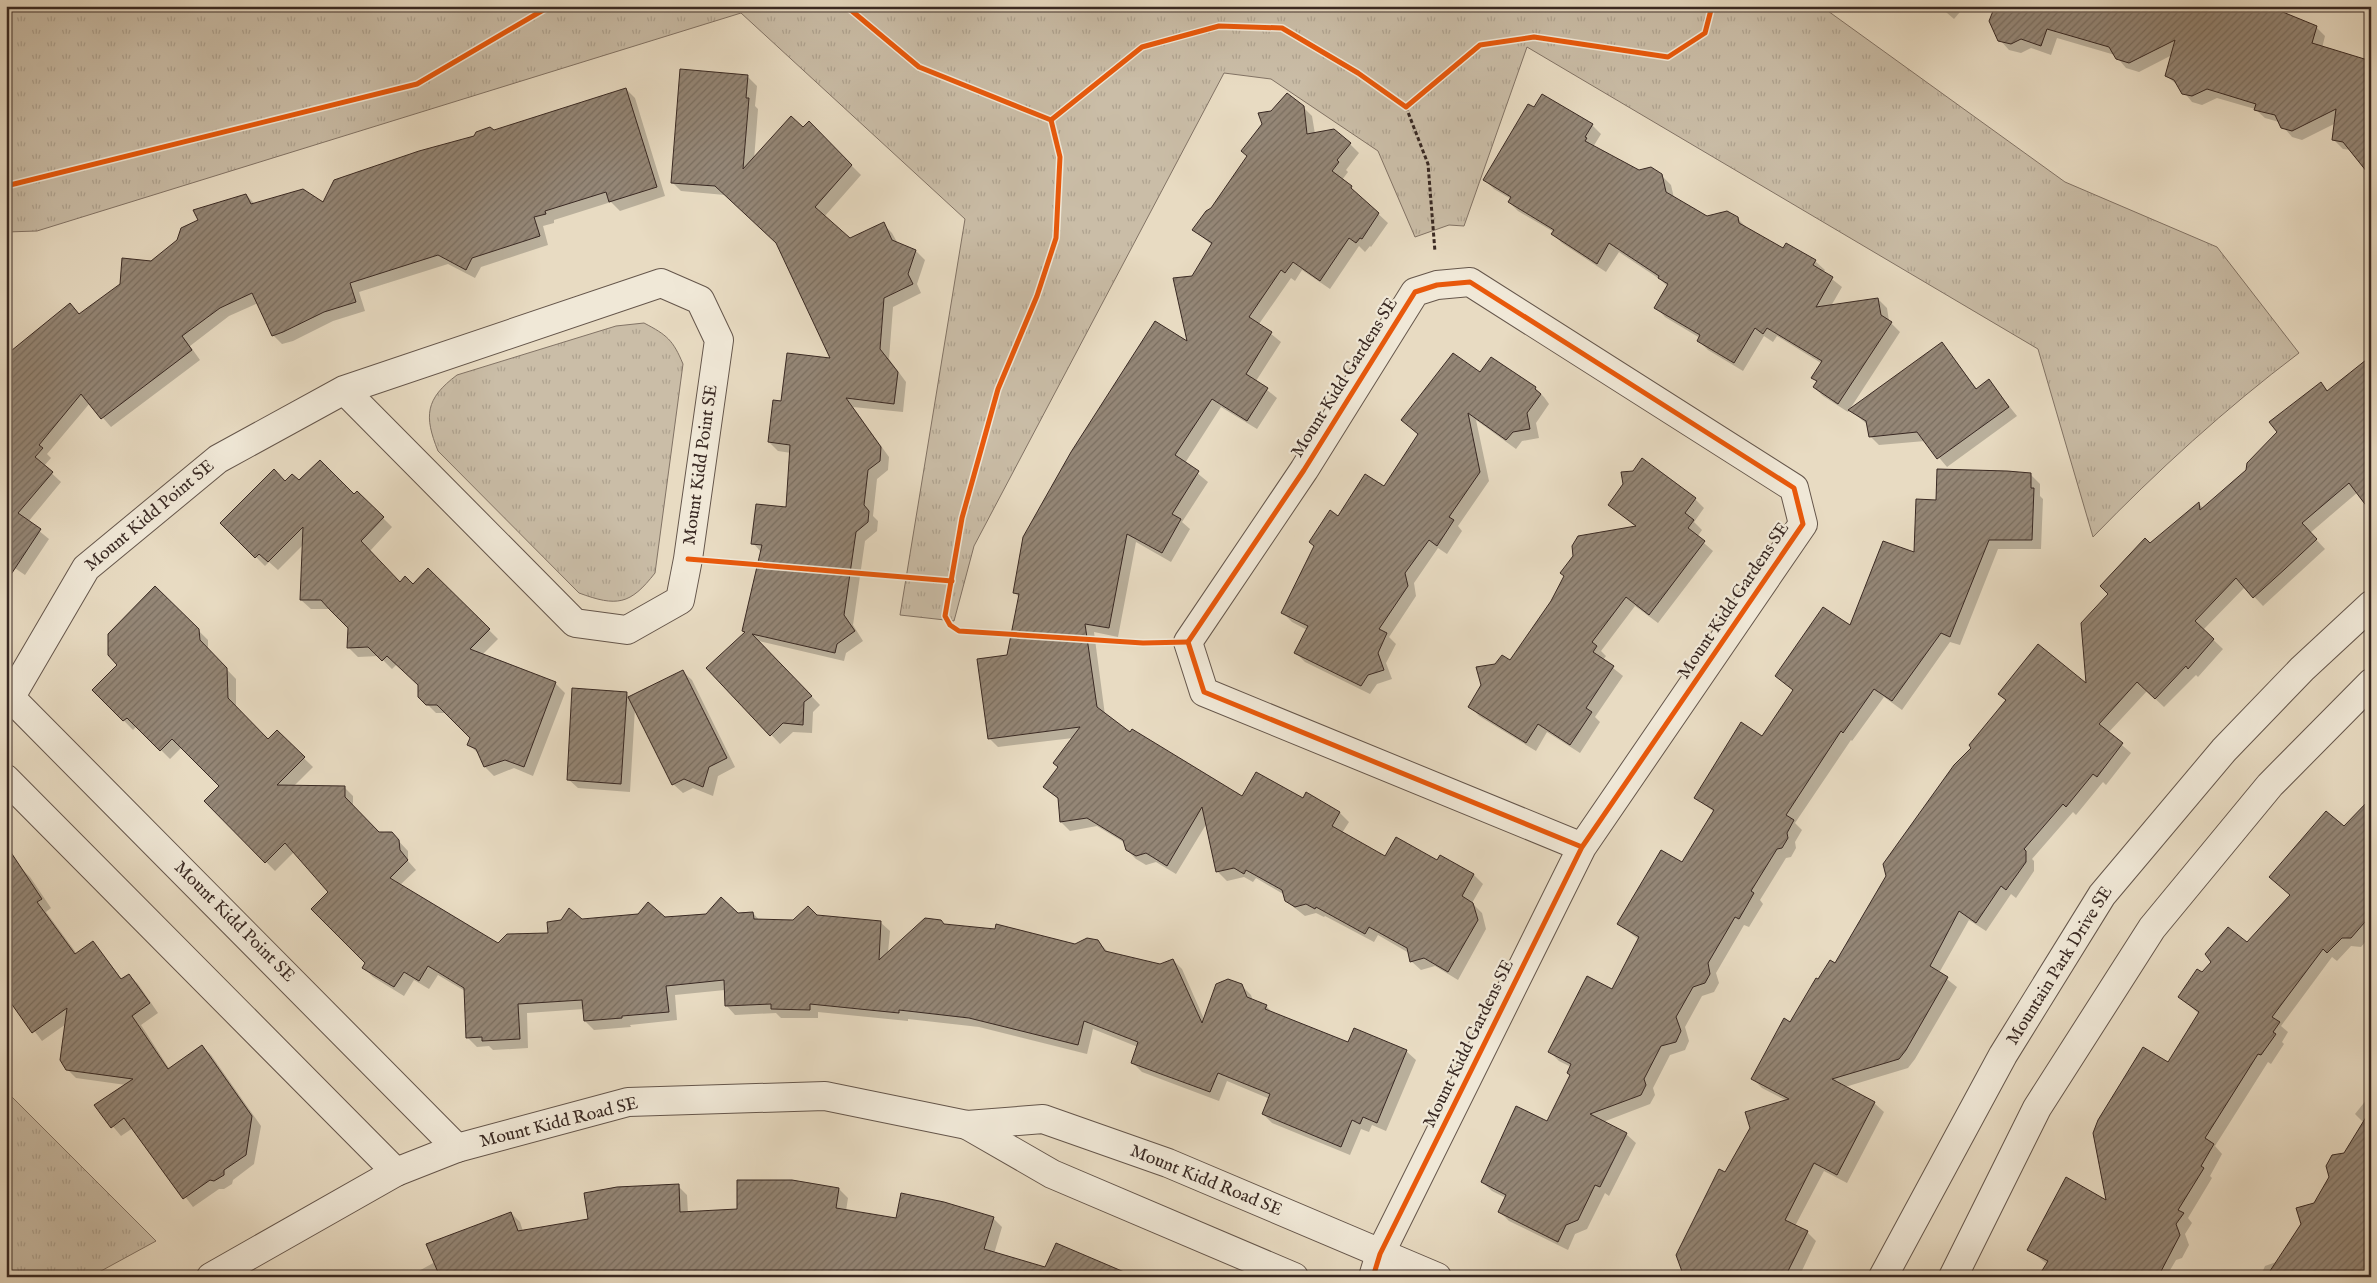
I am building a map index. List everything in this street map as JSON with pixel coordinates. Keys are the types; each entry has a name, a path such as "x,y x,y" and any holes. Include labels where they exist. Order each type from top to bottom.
{"street":[{"name":"Mount Kidd Gardens SE","path":"1376,1265 1582,847 1803,524 1794,488 1470,282 1437,285 1415,292 1304,470 1188,642 1204,692 1582,847"},
{"name":"Mount Kidd Point SE","path":"344,390 575,623 628,630 680,600 688,559 719,340 700,300 661,283 344,390 218,459 86,568 8,701 458,1148"},
{"name":"Mountain Park Drive SE","path":"1883,1277 2003,1055 2102,895 2224,750 2302,669 2371,604"},
{"path":"1953,1277 2037,1108 2152,928 2270,784 2371,683"},
{"path":"6,779 396,1172"},
{"name":"Mount Kidd Road SE","path":"211,1277 396,1172 458,1148 628,1102 825,1096 966,1125 1043,1119 1168,1163 1376,1265 1438,1277"},
{"name":"Mount Kidd Road SE","path":"966,1125 1052,1174 1294,1277"}],"path":[{"path":"1406,107 1414,101"},
{"path":"1398,102 1406,107 1428,164 1437,285"}],"green space":[{"path":"6,6 1821,6 2065,182 2217,247 2299,353 2193,441 2093,537 2038,349 1527,47 1464,226 1449,225 1415,237 1378,151 1271,79 1224,73 974,546 954,621 900,615 965,219 741,13 37,231 6,232"},
{"path":"644,323 668,339 676,349 683,364 655,573 638,592 630,597 613,601 603,600 579,593 438,451 433,439 429,418 430,409 433,400 439,392 457,375 616,326"},
{"path":"6,1091 156,1241 90,1277 6,1277"}],"building":[{"path":"1995,6 2268,6 2317,26 2312,43 2371,61 2371,177 2343,142 2332,140 2336,109 2292,131 2281,128 2275,115 2254,110 2256,104 2207,89 2192,96 2182,94 2174,80 2165,76 2175,40 2129,63 2116,59 2109,47 2047,29 2041,46 2021,39 2011,44 1998,41 1989,21"},
{"path":"680,69 748,75 746,98 749,98 743,169 791,116 803,127 809,121 852,165 815,207 850,238 884,222 892,240 916,250 908,274 913,284 884,298 880,349 898,372 894,404 846,398 881,447 880,461 868,470 864,505 869,511 868,522 856,532 844,615 855,631 837,644 835,653 752,634 812,696 804,702 803,725 783,723 770,736 706,668 745,632 742,631 762,545 751,544 756,504 786,507 790,445 768,442 773,400 781,401 787,353 830,358 776,243 715,186 671,183"},
{"path":"626,88 657,187 609,202 606,192 545,211 546,214 534,217 540,236 472,258 466,270 438,255 350,283 356,302 324,312 272,336 252,293 220,308 182,336 192,350 101,419 81,394 39,445 43,448 35,457 53,472 18,513 41,529 6,582 6,355 70,303 79,314 120,284 122,258 151,261 177,240 181,228 198,220 193,210 246,194 251,204 303,189 323,202 334,180 419,151 474,136 476,132 490,127 494,130"},
{"path":"1287,93 1304,106 1307,134 1334,129 1351,143 1337,160 1339,162 1332,171 1352,186 1351,188 1379,213 1362,239 1360,238 1356,243 1349,238 1320,281 1293,262 1285,273 1281,270 1249,317 1272,332 1246,374 1268,388 1247,421 1212,399 1175,455 1199,471 1172,514 1181,519 1162,553 1127,534 1109,628 1085,624 1097,707 1130,732 1132,729 1242,796 1256,772 1303,798 1306,792 1340,812 1332,826 1385,856 1396,837 1437,860 1440,855 1474,874 1462,896 1473,903 1478,920 1448,972 1424,958 1410,962 1407,948 1369,927 1365,934 1316,907 1315,909 1306,904 1295,907 1285,901 1282,890 1246,870 1244,874 1234,868 1216,872 1202,807 1167,866 1146,853 1136,856 1126,850 1123,840 1087,818 1060,822 1058,798 1043,787 1058,767 1053,763 1080,727 988,739 977,659 1007,655 1019,594 1013,593 1023,537 1071,452 1155,321 1187,341 1173,278 1192,276 1212,243 1192,230 1206,211 1211,208 1247,156 1241,151 1262,124 1258,113 1271,111"},
{"path":"1542,94 1593,124 1585,137 1587,138 1585,141 1639,170 1651,167 1662,174 1666,192 1707,216 1727,211 1738,217 1739,223 1783,248 1786,243 1816,260 1813,265 1833,277 1816,307 1878,298 1881,315 1892,322 1838,404 1813,387 1817,381 1811,378 1822,361 1767,328 1763,334 1755,328 1734,363 1697,341 1700,335 1654,308 1668,284 1658,278 1659,276 1609,243 1597,264 1551,234 1554,230 1508,202 1511,197 1483,180 1528,104 1534,107"},
{"path":"1942,342 1976,389 1989,379 2009,407 1937,459 1917,432 1869,437 1866,421 1848,410"},
{"path":"1453,353 1480,372 1491,357 1536,387 1535,389 1541,394 1527,413 1530,429 1513,432 1506,440 1468,413 1480,472 1449,517 1454,520 1437,546 1429,540 1405,573 1408,586 1379,629 1387,633 1378,653 1384,670 1368,675 1361,686 1294,653 1308,626 1281,613 1314,546 1309,542 1330,510 1338,516 1365,474 1384,486 1418,434 1401,420"},
{"path":"2371,356 2371,512 2349,483 2302,523 2317,539 2253,598 2236,578 2195,621 2214,639 2188,669 2186,666 2155,699 2137,682 2099,724 2123,743 2097,777 2093,774 2066,807 2063,804 2024,849 2026,851 2026,862 2006,890 2001,886 1976,923 1959,911 1930,966 1948,977 1906,1050 1899,1059 1832,1079 1875,1102 1837,1175 1814,1163 1785,1220 1808,1231 1785,1277 1684,1277 1676,1255 1719,1169 1725,1172 1750,1128 1745,1112 1789,1099 1751,1079 1784,1018 1790,1022 1816,978 1818,979 1830,960 1835,963 1886,876 1883,864 1954,765 1971,748 1969,745 2006,700 1998,694 2038,644 2086,683 2081,623 2108,594 2100,586 2145,538 2150,543 2199,502 2200,510 2246,470 2247,463 2277,432 2269,422 2321,382 2327,391"},
{"path":"1642,458 1696,498 1685,513 1694,520 1688,528 1705,541 1649,615 1626,597 1592,642 1597,646 1593,652 1614,666 1586,708 1592,712 1570,745 1538,724 1526,743 1468,707 1481,685 1476,667 1495,664 1502,655 1510,660 1551,601 1564,576 1560,573 1573,556 1572,546 1578,536 1636,526 1608,505 1623,484 1621,472 1633,471"},
{"path":"320,460 354,494 357,491 384,517 361,541 400,582 405,576 413,584 428,568 490,629 470,649 556,682 524,767 505,760 484,767 476,749 467,745 470,738 437,705 426,705 418,697 418,685 387,656 382,661 368,647 347,648 348,628 321,600 300,600 303,527 268,562 259,554 255,558 220,523 274,469 285,481 292,474 299,480"},
{"path":"1937,469 2031,473 2031,488 2034,488 2032,540 1989,540 1950,637 1941,633 1892,701 1874,689 1843,733 1841,731 1786,815 1794,820 1787,833 1788,838 1782,848 1777,849 1751,891 1754,893 1739,919 1735,917 1708,963 1710,974 1705,983 1693,987 1676,1017 1681,1031 1676,1042 1661,1046 1644,1079 1646,1085 1641,1095 1590,1114 1627,1133 1600,1187 1595,1185 1578,1220 1566,1225 1558,1242 1498,1212 1506,1195 1481,1182 1516,1106 1547,1121 1570,1075 1567,1073 1571,1064 1548,1052 1587,976 1612,989 1639,937 1617,924 1661,850 1682,862 1714,810 1694,798 1741,722 1762,736 1793,690 1775,676 1823,607 1850,625 1883,541 1914,552 1916,499 1936,500"},
{"path":"155,586 199,629 200,640 227,668 228,698 268,739 277,730 305,757 277,785 345,786 345,797 379,832 392,832 399,840 400,850 408,860 390,878 498,943 507,934 548,933 547,922 561,920 569,908 582,919 638,914 648,902 665,917 706,914 721,897 738,913 753,912 754,919 793,920 808,906 817,915 881,921 879,960 925,918 941,920 944,924 995,929 996,924 1075,944 1087,938 1098,940 1105,951 1160,964 1173,959 1202,1023 1216,984 1228,979 1242,984 1247,997 1267,1005 1265,1009 1348,1042 1354,1028 1407,1050 1377,1123 1363,1117 1360,1124 1352,1120 1341,1147 1262,1114 1270,1094 1218,1073 1210,1092 1131,1063 1138,1042 1084,1021 1078,1045 969,1018 899,1010 899,1013 810,1004 810,1010 771,1009 771,1004 725,1006 724,980 666,986 669,1012 622,1016 622,1018 584,1021 582,1000 518,1004 520,1039 482,1041 482,1037 466,1038 464,988 428,966 419,981 404,972 394,987 362,968 365,963 311,909 328,892 285,843 265,863 204,801 219,786 172,739 160,751 127,718 123,721 92,690 117,665 108,655 108,634"},
{"path":"683,670 727,758 709,767 703,787 684,779 672,785 628,697"},
{"path":"572,688 627,692 621,784 567,780"},
{"path":"2371,798 2371,915 2351,938 2342,938 2327,953 2323,949 2272,1017 2280,1022 2273,1032 2276,1034 2261,1055 2258,1054 2205,1138 2214,1144 2201,1166 2204,1168 2178,1210 2184,1213 2176,1224 2180,1235 2158,1277 2038,1277 2048,1261 2027,1250 2066,1177 2106,1200 2093,1133 2098,1120 2143,1047 2168,1062 2199,1012 2178,997 2197,969 2202,972 2211,962 2205,954 2228,927 2247,942 2290,895 2269,877 2326,811 2344,826"},
{"path":"6,845 42,899 37,902 75,954 93,941 121,979 129,974 150,1003 132,1016 168,1069 202,1045 252,1116 246,1155 224,1170 224,1175 214,1181 210,1180 183,1199 124,1118 111,1128 94,1105 133,1079 66,1070 60,1060 67,1008 32,1033 6,996"},
{"path":"2371,1109 2371,1277 2266,1277 2301,1224 2296,1208 2314,1203 2329,1177 2326,1166 2332,1155 2344,1153"},
{"path":"737,1180 792,1180 839,1188 836,1208 896,1218 901,1193 944,1202 994,1217 984,1249 1045,1267 1056,1243 1136,1277 440,1277 426,1244 511,1212 518,1231 588,1219 584,1193 617,1187 679,1184 680,1212 737,1209"}],"cycle path":[{"path":"6,186 417,84 550,6"},
{"path":"846,6 919,67 1051,120 1142,47 1219,26 1282,28 1358,73 1406,107 1480,45 1534,37 1668,57 1705,33 1712,6"},
{"path":"1051,120 1060,157 1056,238 1037,296 998,389 962,518 945,616 950,625 959,631 1143,643 1188,642"},
{"path":"1373,1277 1380,1254 1582,847 1803,524 1794,488 1470,282 1437,285 1415,292 1304,470 1188,642 1204,692 1582,847"},
{"path":"688,559 952,581"}]}
